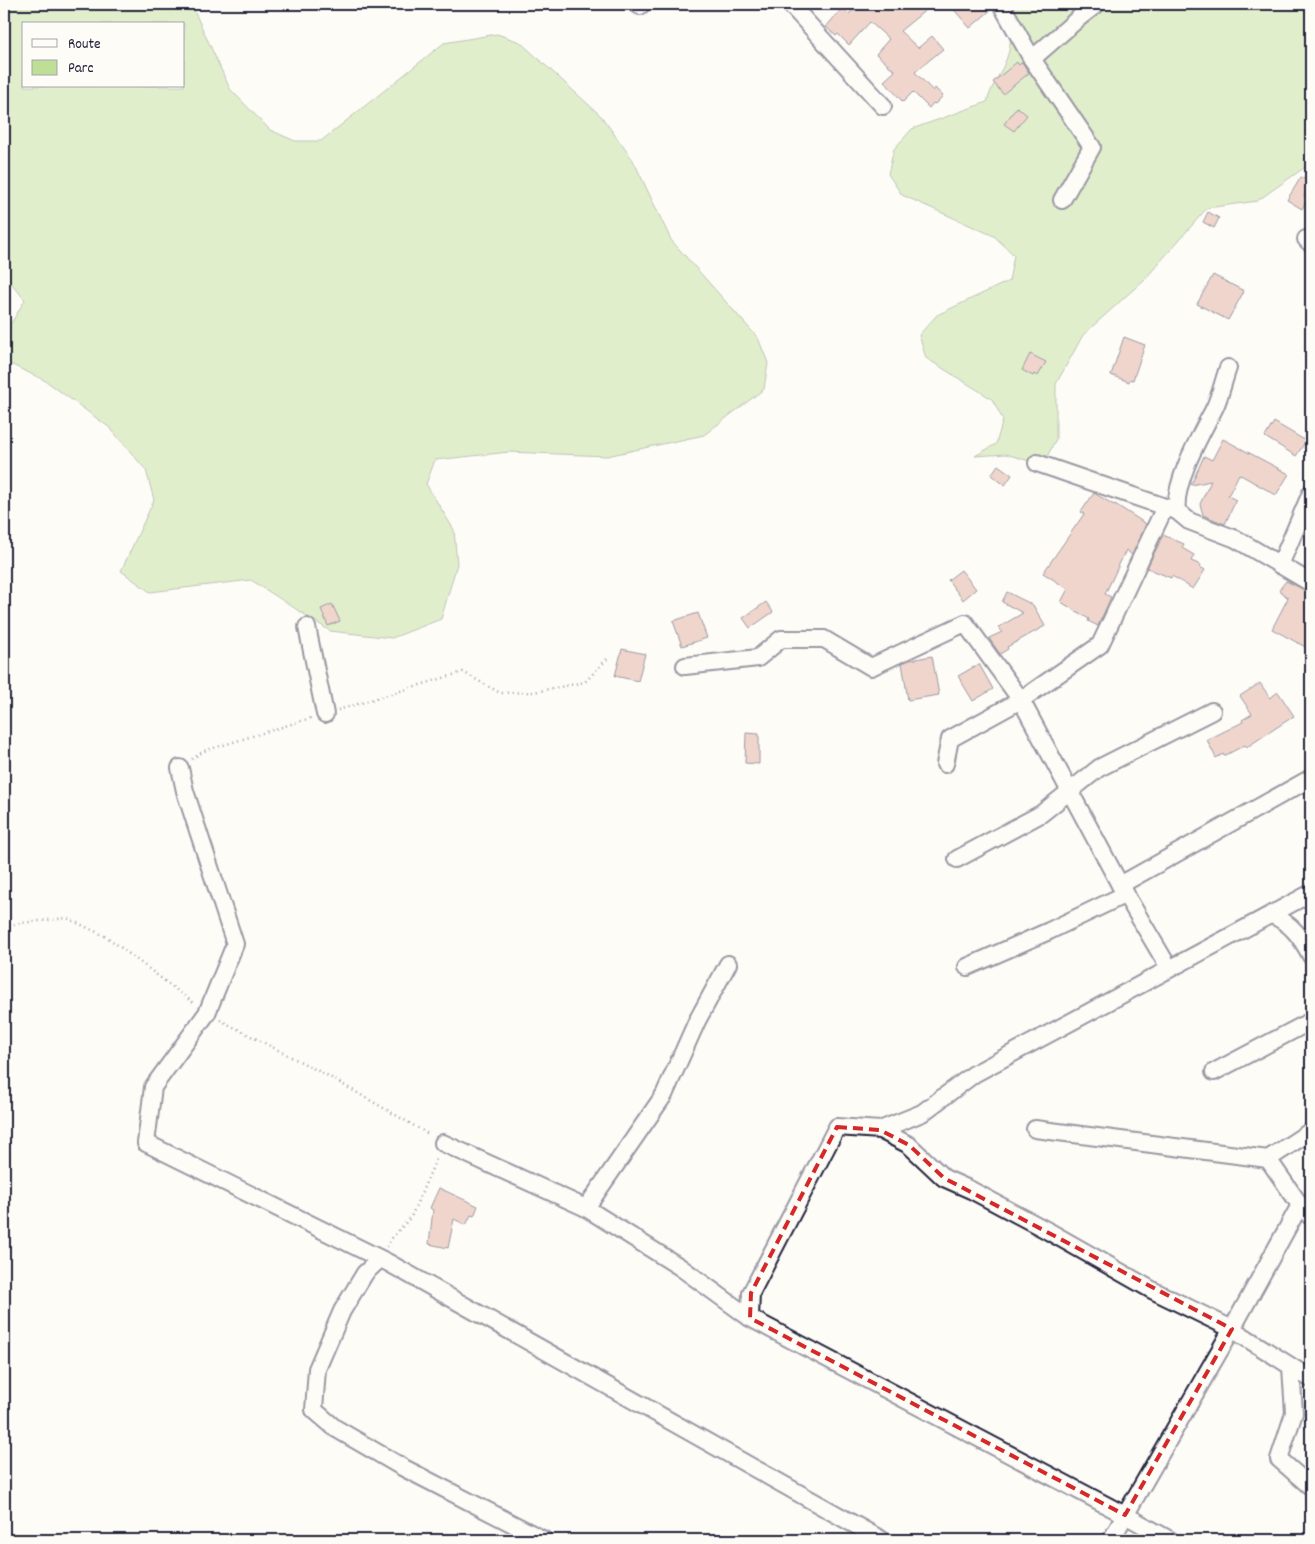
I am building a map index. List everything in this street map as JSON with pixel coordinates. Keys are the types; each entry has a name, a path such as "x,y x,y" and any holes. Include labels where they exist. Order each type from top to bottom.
{"street":[{"path":"636,4 640,6 642,4"},
{"path":"790,4 883,106"},
{"path":"1001,4 1032,59 1092,147 1062,200"},
{"path":"1032,59 1080,16 1097,4"},
{"path":"945,764 950,738 1021,700 1100,645 1176,502 1180,485 1204,425 1215,408 1228,368"},
{"path":"1037,463 1171,509 1188,521 1236,539 1311,583"},
{"path":"1280,565 1311,493"},
{"path":"685,666 758,658 781,639 824,639 871,667 965,623 1021,700 1123,889 1169,968"},
{"path":"307,627 325,714"},
{"path":"957,859 1040,814 1099,768 1212,710"},
{"path":"180,768 185,791 235,944 207,1013 153,1087 146,1143 380,1259 882,1540"},
{"path":"968,967 1049,931 1311,778"},
{"path":"880,1130 922,1113 974,1074 1311,893"},
{"path":"1272,915 1285,921 1294,929 1311,956"},
{"path":"586,1208 664,1095 696,1021 728,964"},
{"path":"1214,1072 1311,1020"},
{"path":"750,1318 751,1293 837,1127 880,1130 909,1145 944,1178 971,1190 1048,1231 1152,1290 1232,1329 1311,1379"},
{"path":"1035,1129 1268,1159 1311,1131"},
{"path":"443,1143 586,1208 680,1267 750,1318 1170,1540"},
{"path":"1111,1540 1232,1329 1306,1211 1268,1159"},
{"path":"380,1259 365,1273 342,1311 317,1369 314,1410 336,1428 402,1467 544,1540"},
{"path":"1292,1368 1294,1413 1279,1459 1311,1487"}],"path":[{"path":"180,768 204,751 463,672 500,693 534,692 585,682 609,657"},
{"path":"4,927 21,923 67,918 106,937 207,1013 330,1077 443,1143 411,1217 391,1239 380,1259"}],"highlighted area":[{"path":"837,1127 880,1130 909,1145 944,1178 1232,1329 1125,1515 750,1318 751,1293"}],"green space":[{"path":"4,4 191,4 230,89 270,130 295,141 321,141 444,43 497,34 520,42 601,116 633,160 671,240 758,338 768,363 764,389 704,435 607,456 509,452 435,460 426,484 454,530 457,564 441,619 392,638 330,631 251,580 150,592 121,571 154,500 146,470 110,428 46,381 4,361 4,327 12,322 25,300 8,279 4,278"},
{"path":"997,4 1311,4 1311,163 1257,201 1207,208 1145,279 1083,335 1056,384 1056,439 1043,465 1006,454 975,456 996,444 1003,420 992,399 926,358 919,335 937,315 1009,281 1014,255 994,236 902,195 888,174 894,149 912,129 987,102 1006,60 1010,43 1008,25"}],"building":[{"path":"858,4 869,4 877,11 885,4 933,4 900,31 918,48 932,36 943,49 915,72 933,91 935,88 943,96 935,104 933,103 929,108 913,92 903,102 884,81 895,71 876,54 889,39 870,22 849,45 838,34 836,36 826,27 842,8 849,14"},
{"path":"949,4 991,4 992,9 970,28"},
{"path":"1017,62 1019,65 1022,62 1029,73 1003,94 993,82"},
{"path":"1017,107 1027,115 1014,131 1004,124"},
{"path":"1301,177 1311,183 1304,196 1308,198 1302,209 1287,200"},
{"path":"1208,212 1219,218 1214,228 1203,222"},
{"path":"1213,275 1244,291 1228,320 1197,304"},
{"path":"1124,337 1145,345 1133,380 1130,379 1129,382 1111,375"},
{"path":"1030,354 1046,362 1038,376 1034,374 1033,376 1022,370"},
{"path":"1274,422 1306,441 1296,456 1265,437"},
{"path":"1223,439 1289,474 1276,495 1239,474 1228,496 1236,500 1225,524 1203,515 1200,504 1211,481 1191,485 1204,456 1212,460"},
{"path":"998,465 1012,475 1005,485 991,475"},
{"path":"1094,493 1146,524 1132,555 1126,550 1105,594 1111,597 1098,626 1061,602 1068,589 1043,573 1084,514 1081,512"},
{"path":"1163,535 1184,544 1182,548 1194,555 1191,561 1201,565 1200,567 1205,570 1193,589 1172,576 1171,578 1147,568"},
{"path":"961,570 976,589 963,600 948,580"},
{"path":"1286,581 1311,593 1311,650 1272,629 1288,598 1279,590"},
{"path":"1007,592 1033,605 1045,626 1007,647 1008,649 1000,654 989,638 1002,632 999,627 1023,613 1002,602"},
{"path":"766,602 773,612 750,628 743,618"},
{"path":"332,604 340,621 328,626 321,609"},
{"path":"698,613 707,638 682,646 673,621"},
{"path":"622,649 645,654 638,681 615,676"},
{"path":"932,656 939,695 908,700 902,663"},
{"path":"979,664 993,689 973,701 958,676"},
{"path":"1260,683 1270,698 1278,692 1294,716 1247,747 1245,745 1216,758 1207,740 1243,722 1242,720 1252,714 1240,696"},
{"path":"746,733 759,734 759,764 745,763"},
{"path":"439,1188 478,1206 474,1216 471,1215 466,1225 454,1219 448,1248 429,1244 433,1210 430,1208"}]}
